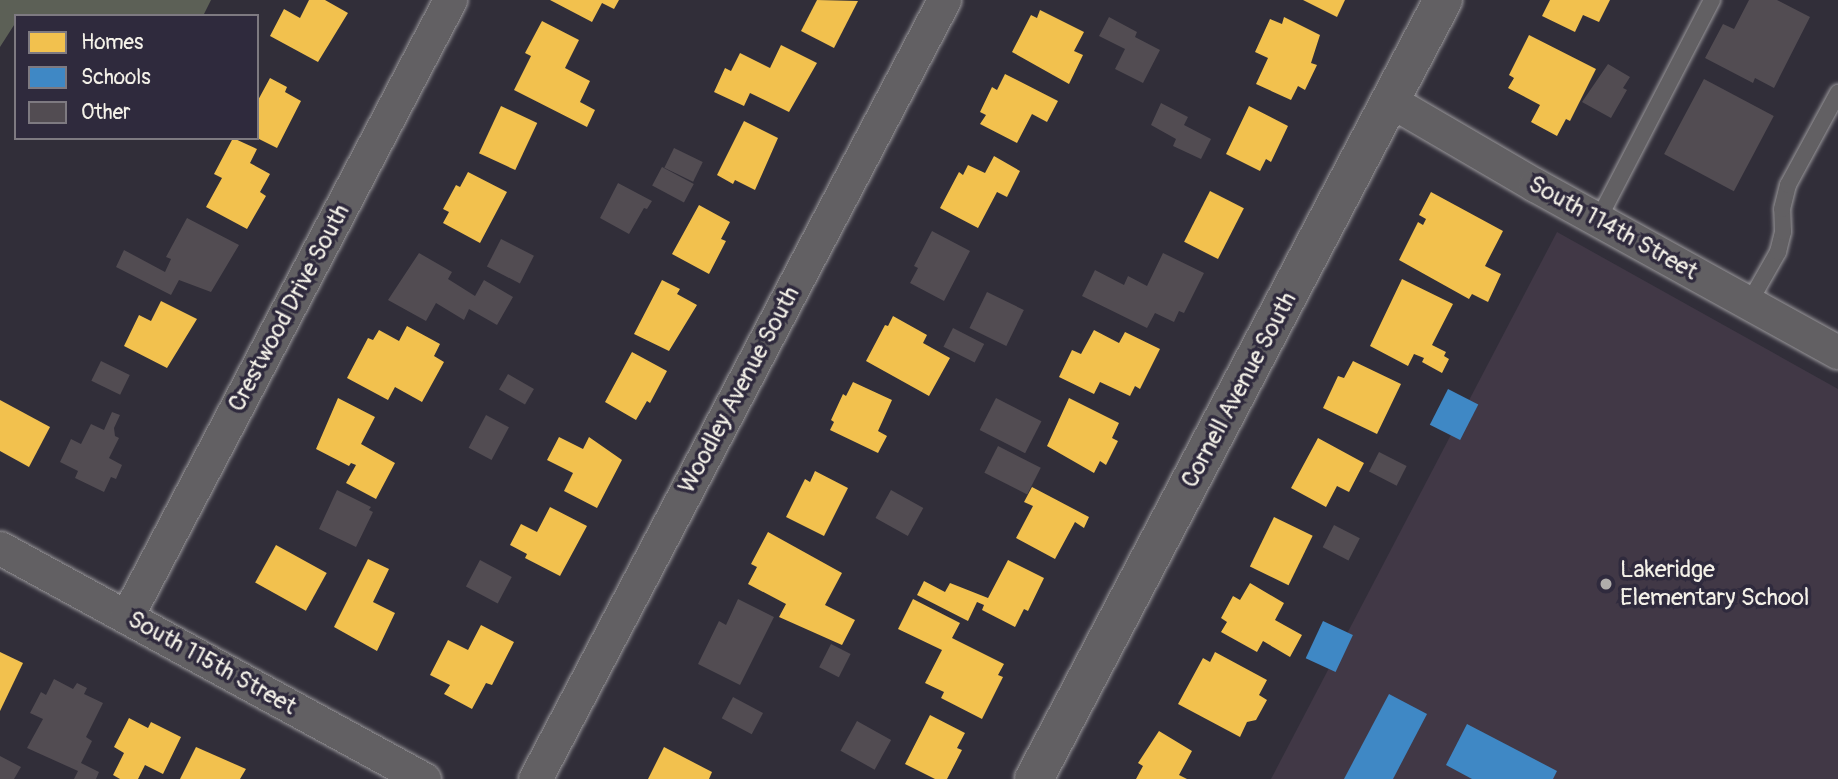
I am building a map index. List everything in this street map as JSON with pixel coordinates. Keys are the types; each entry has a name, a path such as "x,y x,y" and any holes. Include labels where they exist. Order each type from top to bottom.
{"street":[{"name":"Crestwood Drive South","path":"127,617 450,0"},
{"name":"Woodley Avenue South","path":"535,779 944,0"},
{"name":"Cornell Avenue South","path":"1034,779 1443,0"},
{"name":"South 114th Street","path":"1391,101 1598,220 1838,352"},
{"name":"South 115th Street","path":"0,548 424,779"}],"lane":[{"path":"1598,220 1712,0"},
{"path":"1749,303 1777,252 1783,232 1782,209 1788,185 1838,93"}],"shaded area":[{"path":"0,0 211,0 204,14 14,14 14,25 0,47"},
{"name":"Lakeridge Elementary School","path":"1557,232 1838,389 1838,779 1271,779"}],"building: Homes":[{"path":"309,0 325,0 348,13 318,62 270,36 284,9 300,18"},
{"path":"550,0 619,0 614,9 602,3 592,22"},
{"path":"817,0 858,1 834,48 801,31"},
{"path":"1303,0 1345,0 1337,17"},
{"path":"1550,0 1610,0 1599,22 1583,15 1575,32 1542,16"},
{"path":"1040,10 1084,32 1074,51 1083,55 1069,84 1012,52 1031,15 1037,18"},
{"path":"1284,17 1320,35 1311,63 1317,65 1305,90 1298,86 1291,100 1256,84 1268,58 1255,52 1270,19 1282,24"},
{"path":"542,21 579,40 565,68 590,81 580,102 595,110 587,127 514,90 531,56 525,53"},
{"path":"1529,35 1596,69 1570,121 1566,119 1557,136 1531,122 1540,105 1508,88 1514,78 1509,75"},
{"path":"781,45 817,63 789,112 750,93 744,106 714,92 725,68 731,71 740,53 770,68"},
{"path":"1005,74 1058,101 1047,122 1032,114 1017,143 980,124 986,115 980,112 992,87 997,90"},
{"path":"270,78 287,87 285,92 301,101 277,148 259,139 259,98"},
{"path":"501,106 537,123 515,170 479,153"},
{"path":"1249,106 1288,126 1271,162 1266,159 1260,171 1226,154"},
{"path":"744,121 778,138 755,190 735,180 733,184 717,175"},
{"path":"232,140 257,149 250,163 270,174 260,192 266,196 247,229 206,207 222,178 214,174"},
{"path":"994,156 1020,171 1007,197 997,192 978,228 940,208 959,172 963,175 968,165 985,173"},
{"path":"468,172 507,192 480,243 443,223 449,212 443,209 456,185 460,187"},
{"path":"1210,191 1244,208 1218,259 1184,242"},
{"path":"1431,192 1503,231 1485,266 1501,274 1488,302 1472,294 1469,299 1399,260 1418,222 1423,225 1426,219 1419,215"},
{"path":"699,205 730,222 721,239 726,241 709,274 672,254"},
{"path":"1402,279 1453,304 1432,345 1446,352 1444,356 1449,359 1442,373 1422,362 1424,358 1414,354 1408,366 1370,346"},
{"path":"662,280 680,289 677,294 697,305 669,351 634,334"},
{"path":"161,301 197,319 167,368 124,346 139,315 151,321"},
{"path":"893,316 927,335 923,343 950,358 929,396 866,361 885,325 888,326"},
{"path":"407,326 440,344 434,356 444,362 422,402 395,387 388,400 347,378 368,338 373,340 379,330 399,341"},
{"path":"1094,330 1119,343 1125,332 1160,349 1140,389 1135,386 1130,396 1100,382 1094,394 1059,377 1072,350 1081,354"},
{"path":"632,352 667,371 650,403 647,401 636,420 605,402"},
{"path":"1353,361 1401,384 1377,434 1323,408 1338,376 1344,378"},
{"path":"853,382 892,400 878,431 887,436 878,453 830,430 834,422 831,420 843,394 846,396"},
{"path":"338,398 375,417 361,444 395,463 376,499 346,483 356,465 351,463 349,466 316,449"},
{"path":"1069,398 1119,423 1112,438 1118,441 1106,465 1100,461 1094,473 1047,446"},
{"path":"0,400 50,427 29,467 0,451"},
{"path":"559,437 583,449 589,437 622,460 597,508 564,491 573,473 547,460"},
{"path":"1318,438 1364,463 1349,492 1337,486 1326,507 1291,488"},
{"path":"815,471 848,488 824,536 786,517 805,479 810,482"},
{"path":"1032,487 1089,517 1084,528 1075,522 1055,559 1016,538 1033,506 1024,502"},
{"path":"550,507 587,526 560,576 525,558 527,554 510,545 521,524 537,532"},
{"path":"1274,517 1313,536 1289,585 1250,566"},
{"path":"768,532 842,573 825,605 855,620 842,645 779,617 786,604 748,584 757,567 751,564"},
{"path":"276,545 327,573 306,611 255,583"},
{"path":"368,559 389,569 373,602 395,613 377,651 334,627"},
{"path":"1008,560 1044,578 1028,611 1024,609 1015,627 982,610 984,605 977,602 968,621 917,595 924,581 945,592 950,583 988,598"},
{"path":"1250,583 1284,603 1275,620 1302,635 1290,657 1263,641 1257,652 1221,632 1227,622 1221,618 1233,596 1240,600"},
{"path":"913,599 960,623 952,638 1004,664 998,675 1003,677 982,719 941,698 944,692 925,683 942,650 898,629"},
{"path":"481,625 514,642 492,685 486,683 472,709 444,694 450,685 430,675 448,640 468,650"},
{"path":"0,652 23,663 0,711"},
{"path":"1215,652 1267,680 1259,695 1267,700 1256,720 1247,722 1240,737 1178,704 1203,658 1210,662"},
{"path":"930,715 965,733 957,748 962,750 947,779 935,779 905,764"},
{"path":"129,718 148,728 151,722 181,737 163,774 145,765 138,779 120,779 113,775 124,753 114,747"},
{"path":"1159,731 1192,751 1179,775 1187,779 1136,779 1143,766 1138,763"},
{"path":"196,747 246,769 240,779 180,779"},
{"path":"664,747 712,772 709,779 648,779"}],"building: Schools":[{"path":"1448,389 1478,404 1460,440 1430,425"},
{"path":"1323,621 1353,635 1336,672 1306,658"},
{"path":"1389,694 1427,714 1393,779 1344,779"},
{"path":"1467,724 1557,771 1553,779 1472,779 1446,765"}],"building: Other":[{"path":"1749,0 1777,0 1810,17 1774,88 1755,78 1753,83 1705,58 1723,24 1734,29"},
{"path":"1109,17 1137,32 1135,37 1160,50 1143,83 1115,69 1125,49 1099,36"},
{"path":"1608,64 1630,77 1623,88 1627,90 1611,118 1582,102"},
{"path":"1704,79 1774,116 1734,191 1664,154"},
{"path":"1161,103 1188,117 1184,125 1211,139 1201,159 1173,146 1176,139 1151,125"},
{"path":"674,148 703,162 693,182 664,168"},
{"path":"662,167 694,184 684,202 652,186"},
{"path":"618,183 652,201 647,209 644,208 629,234 600,218"},
{"path":"187,218 239,245 211,292 179,280 171,295 116,267 124,250 165,272 171,259 166,257"},
{"path":"932,231 970,251 944,301 910,283 918,268 914,266"},
{"path":"501,239 534,256 520,283 487,267"},
{"path":"419,253 452,272 448,279 475,296 484,280 513,297 497,325 469,309 464,320 436,303 426,321 388,300"},
{"path":"1163,253 1204,273 1184,313 1179,311 1174,322 1155,313 1147,328 1082,296 1095,270 1124,285 1128,276 1147,286"},
{"path":"987,292 1024,310 1006,346 969,328"},
{"path":"953,328 984,344 975,363 943,347"},
{"path":"101,361 130,375 120,395 91,381"},
{"path":"508,374 534,389 525,405 499,390"},
{"path":"996,398 1041,421 1025,453 980,430"},
{"path":"112,412 120,415 114,428 115,436 119,438 109,458 122,465 116,479 111,477 104,492 75,478 78,471 60,462 71,439 81,444 91,424 104,430"},
{"path":"486,415 509,427 492,460 469,448"},
{"path":"998,446 1041,468 1027,495 984,473"},
{"path":"1379,452 1407,466 1397,486 1369,472"},
{"path":"337,490 371,507 369,510 373,512 356,547 319,529"},
{"path":"891,490 923,508 908,536 875,518"},
{"path":"1334,525 1360,538 1348,560 1323,547"},
{"path":"480,560 512,577 498,603 466,586"},
{"path":"738,599 774,617 740,685 698,664 719,621 726,625"},
{"path":"831,644 851,654 839,677 819,667"},
{"path":"54,679 73,689 77,683 87,688 84,694 103,703 86,737 92,741 81,763 99,772 96,779 74,779 78,771 27,748 43,719 30,713 41,692 46,695"},
{"path":"733,697 763,713 752,734 722,718"},
{"path":"857,721 891,740 875,770 841,751"},
{"path":"0,756 21,767 14,779 0,779"}],"place":[{"name":"Lakeridge Elementary School","path":"1606,584"}]}
